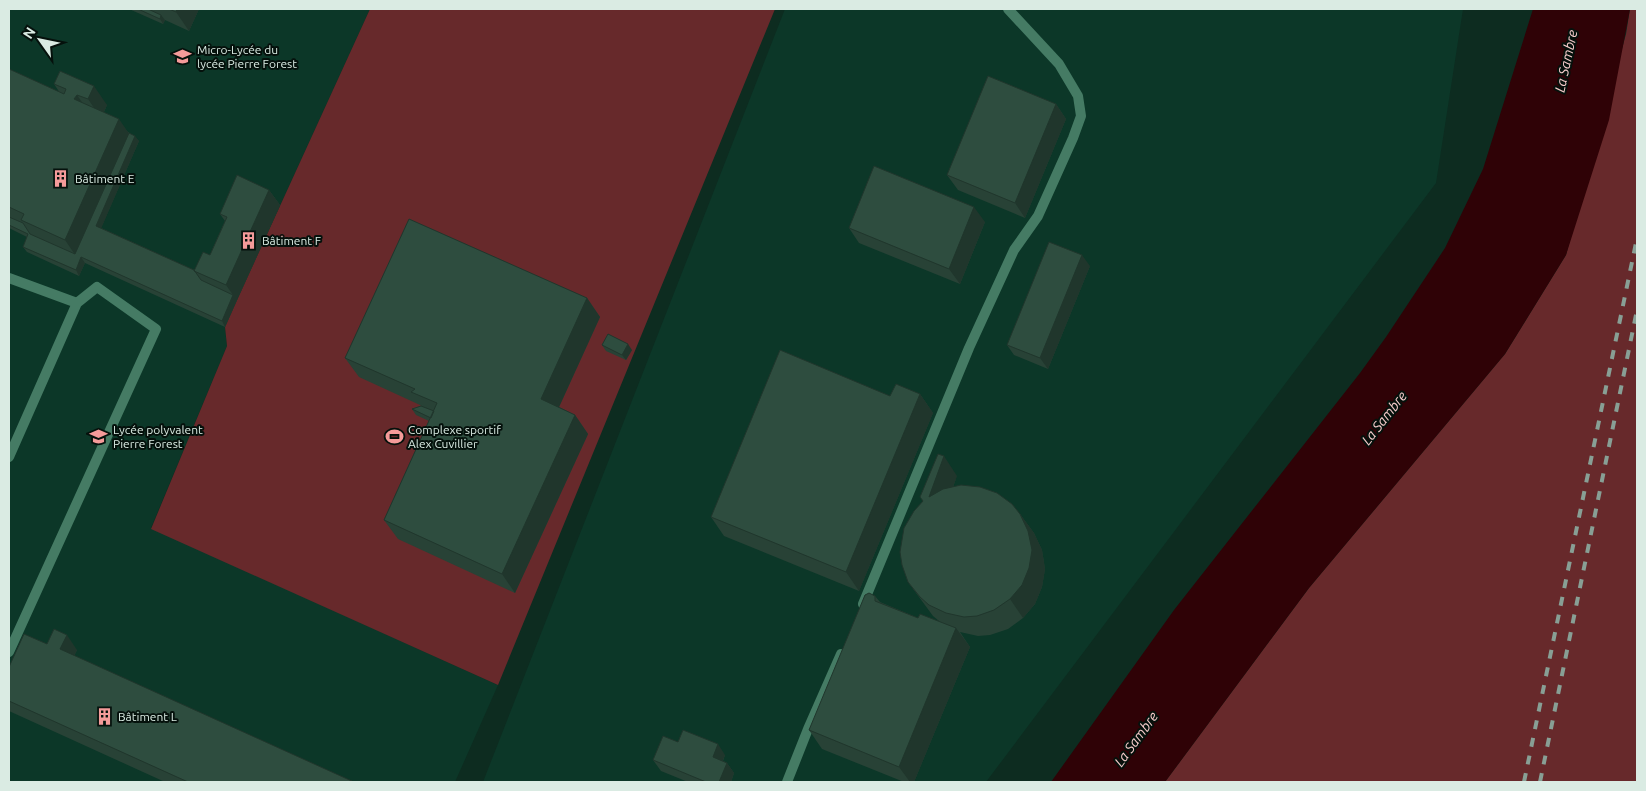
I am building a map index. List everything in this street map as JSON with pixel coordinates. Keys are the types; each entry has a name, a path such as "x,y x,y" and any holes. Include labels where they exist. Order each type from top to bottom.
{"lane":[{"path":"858,615 969,348 1014,250 1038,216 1074,138 1081,116 1078,96 1059,64 1008,9"},
{"path":"9,278 77,303"},
{"path":"9,457 77,303 98,287 156,329 9,652"},
{"path":"787,782 846,641"}],"shaded area":[{"name":"Lycée polyvalent Pierre Forest","path":"9,9 370,9 225,327 227,346 151,528 498,685 455,782 9,782"},
{"name":"Complexe sportif Alex Cuvillier","path":"370,9 775,9 498,685 151,529 227,346 225,327"},
{"path":"785,9 1463,9 1436,183 986,782 483,782"},
{"path":"1630,9 1637,9 1637,782 1165,782 1309,588 1505,354 1566,255 1626,34"}],"water":[{"name":"La Sambre","path":"1533,9 1630,9 1609,120 1566,255 1505,354 1309,588 1165,782 1051,782 1174,610 1360,373 1445,248 1483,169"}],"building":[{"path":"138,9 148,9 161,15 160,19"},
{"name":"Bâtiment E","path":"9,69 64,94 66,89 54,84 60,71 94,86 88,99 77,95 74,99 119,119 65,240 21,220 24,214 9,207"},
{"path":"988,76 1056,104 1015,203 947,175"},
{"path":"129,133 135,136 96,226 194,270 201,280 233,295 222,321 81,257 76,270 23,247 28,234 9,225 9,217 23,223 30,234 75,254"},
{"path":"874,166 974,207 949,269 849,228"},
{"path":"237,175 269,190 226,285 194,271 203,252 210,255 227,217 220,214"},
{"path":"409,219 587,298 541,399 575,415 502,574 384,520 437,403 411,392 415,389 345,358"},
{"path":"1049,242 1082,255 1040,358 1007,345"},
{"path":"608,334 628,344 622,355 602,345"},
{"path":"780,350 890,396 896,384 920,394 846,572 711,517"},
{"path":"421,406 434,411 431,418 412,409"},
{"path":"938,454 944,456 929,497 943,489 961,485 980,487 997,493 1012,504 1020,514 1028,531 1032,550 1029,568 1022,585 1010,599 994,610 977,616 964,617 946,613 929,605 908,582 902,565 900,552 904,528 914,511 923,501 920,497"},
{"path":"869,593 875,596 875,601 918,618 920,614 956,628 899,767 809,730 865,595"},
{"name":"Bâtiment L","path":"54,629 67,635 60,649 354,782 188,782 9,701 9,667 24,634 47,644"},
{"path":"683,730 718,744 713,757 727,763 719,782 706,782 653,760 663,736 678,742"}],"railway":[{"path":"1524,782 1637,238"},
{"path":"1540,782 1637,310"}],"place":[{"name":"Micro-Lycée du lycée Pierre Forest","path":"183,57"},
{"name":"Bâtiment E","path":"61,179"},
{"name":"Bâtiment F","path":"248,241"},
{"name":"Lycée polyvalent Pierre Forest","path":"99,437"},
{"name":"Complexe sportif Alex Cuvillier","path":"394,437"},
{"name":"Bâtiment L","path":"104,717"}]}
